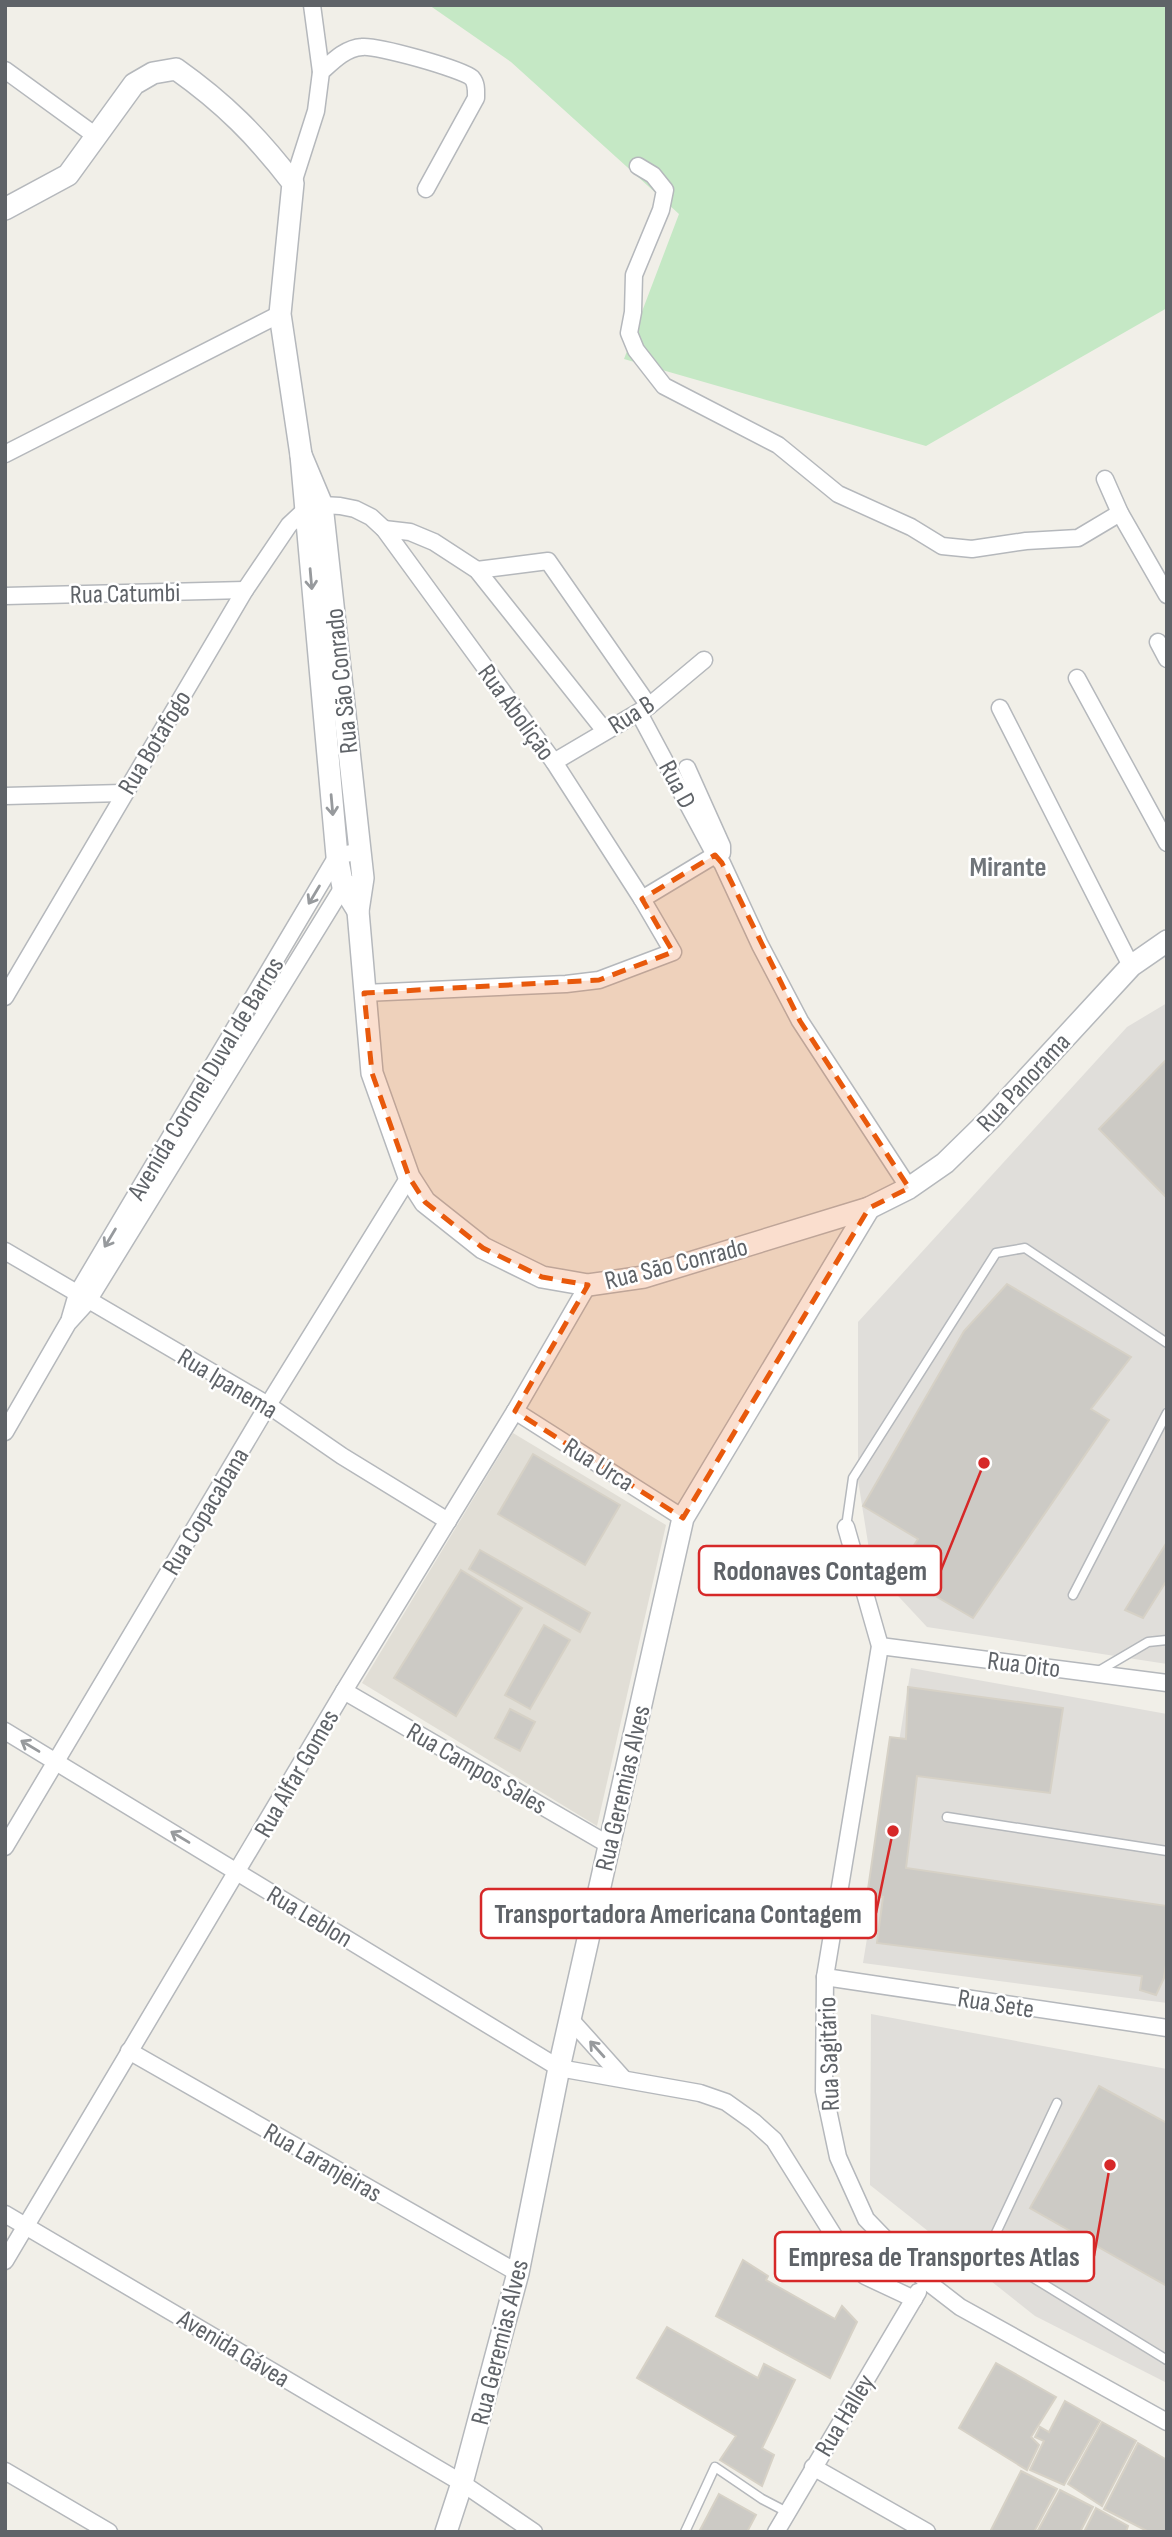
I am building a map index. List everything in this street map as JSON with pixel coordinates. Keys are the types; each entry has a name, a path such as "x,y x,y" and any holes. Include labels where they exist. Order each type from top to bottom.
{"street":[{"path":"293,183 316,111 321,72 312,5"},
{"path":"321,72 341,54 362,47 440,64 469,75 476,83 476,99 426,189"},
{"path":"5,209 68,175 134,84 153,73 176,69 214,96 267,149 293,183"},
{"path":"5,70 96,136"},
{"path":"638,166 653,175 665,190 661,210 634,275 633,312 629,333 636,350 664,386 778,445 838,494 911,527 942,546 972,549 1026,541 1078,538 1120,513"},
{"name":"Rua São Conrado","path":"293,183 280,314 301,455 313,508 360,851 363,878 358,911 372,1073 409,1177 425,1202 483,1248 542,1277 588,1285 644,1277 869,1208"},
{"path":"5,454 280,314"},
{"path":"1105,479 1120,513 1167,595"},
{"name":"Rua São Conrado","path":"313,508 337,856 343,887 358,911"},
{"name":"Rua Abolição","path":"313,508 355,509 371,517 384,529 554,762 642,899 673,953 599,980 566,984 364,993"},
{"name":"Rua Botafogo","path":"5,997 245,590 289,524 313,508"},
{"name":"Rua Abolição","path":"384,529 410,532 434,542 477,570 605,731"},
{"path":"477,570 548,561 644,710"},
{"name":"Rua Catumbi","path":"5,596 245,590"},
{"path":"1158,642 1167,659"},
{"name":"Rua B","path":"554,762 644,710 704,660"},
{"path":"1077,678 1167,844"},
{"path":"1000,708 1131,966"},
{"name":"Rua D","path":"644,710 719,859"},
{"path":"687,768 722,846 719,859 800,1021 909,1188"},
{"path":"5,796 123,793"},
{"path":"337,856 360,851"},
{"name":"Avenida Coronel Duval de Barros","path":"5,1432 183,1131 280,952 337,856"},
{"path":"642,899 719,859"},
{"path":"343,887 363,878"},
{"name":"Avenida Coronel Duval de Barros","path":"183,1131 297,962 343,887"},
{"name":"Rua Panorama","path":"869,1208 909,1188 945,1163 990,1119 1131,966 1167,942"},
{"path":"280,952 297,962"},
{"name":"Rua Copacabana","path":"5,1847 268,1405 409,1177"},
{"name":"Rua Geremias Alves","path":"446,2532 462,2483 518,2273 559,2068 683,1518 869,1208"},
{"name":"Rua Ipanema","path":"5,1251 268,1405 342,1456 448,1521"},
{"name":"Rua Alfar Gomes","path":"5,2261 588,1285"},
{"name":"Rua Urca","path":"515,1411 683,1518"},
{"name":"Rua Sagitário","path":"846,1527 880,1646 825,1977 824,2091 838,2157 866,2219 925,2280 960,2307 1167,2421"},
{"name":"Rua Oito","path":"880,1646 1167,1683"},
{"name":"Rua Campos Sales","path":"344,1691 608,1845"},
{"name":"Rua Leblon","path":"5,1731 559,2068 700,2093 726,2102 774,2140 789,2160 844,2252 865,2276 914,2300"},
{"name":"Rua Sete","path":"825,1977 1167,2028"},
{"path":"570,2020 623,2078"},
{"name":"Rua Laranjeiras","path":"129,2051 518,2273"},
{"name":"Avenida Gávea","path":"5,2214 462,2483 534,2532"},
{"name":"Rua Halley","path":"776,2532 925,2280"},
{"path":"813,2468 927,2532"},
{"path":"5,2471 110,2532"}],"lane":[{"path":"846,1527 853,1478 996,1253 1024,1248 1167,1343"},
{"path":"1073,1595 1167,1413"},
{"path":"1094,1673 1148,1642 1167,1640"},
{"path":"947,1817 1167,1851"},
{"path":"1057,2103 988,2250 1167,2360"},
{"path":"685,2532 715,2466 762,2499 787,2512"}],"highlighted area":[{"path":"715,855 722,863 800,1021 909,1188 869,1208 683,1518 515,1411 588,1285 542,1277 483,1248 425,1202 409,1177 372,1073 364,993 599,980 673,952 642,899"}],"shaded area":[{"path":"1167,1003 1167,1664 927,1627 872,1568 858,1480 858,1322 1127,1027"},
{"path":"513,1433 666,1525 597,1826 362,1683"},
{"path":"911,1668 1167,1714 1167,2003 863,1963"},
{"path":"871,2014 1167,2069 1167,2383 1035,2316 870,2185"}],"green space":[{"path":"429,5 1167,5 1167,308 926,446 624,359 679,214 511,62"}],"building":[{"path":"1167,1059 1167,1198 1099,1129"},
{"path":"1007,1284 1131,1357 1091,1409 1109,1420 973,1618 896,1573 918,1539 863,1506 964,1331"},
{"path":"533,1454 620,1505 585,1565 498,1514"},
{"path":"1167,1542 1167,1580 1143,1618 1125,1610"},
{"path":"480,1550 590,1613 580,1632 469,1569"},
{"path":"461,1570 522,1608 456,1716 394,1678"},
{"path":"544,1625 570,1640 530,1709 505,1695"},
{"path":"908,1687 1063,1708 1050,1793 917,1776 906,1868 1167,1906 1167,1958 1164,1978 1156,1995 1140,1990 1142,1976 877,1943 883,1897 867,1896 890,1737 906,1739"},
{"path":"510,1709 535,1722 520,1751 495,1738"},
{"path":"1099,2086 1167,2123 1167,2286 1030,2208"},
{"path":"743,2260 768,2276 766,2280 835,2319 842,2306 857,2322 830,2378 716,2316"},
{"path":"667,2327 758,2378 764,2364 795,2380 762,2448 774,2455 762,2486 720,2460 736,2436 637,2378"},
{"path":"996,2363 1056,2397 1031,2437 1039,2445 1027,2470 959,2428"},
{"path":"1065,2401 1100,2421 1064,2485 1030,2470 1044,2441 1035,2437 1040,2427 1049,2432"},
{"path":"1102,2422 1136,2441 1102,2506 1068,2484"},
{"path":"1138,2443 1167,2460 1167,2532 1149,2532 1104,2509"},
{"path":"1021,2471 1057,2489 1034,2532 990,2532"},
{"path":"1060,2490 1093,2507 1080,2532 1037,2532"},
{"path":"719,2494 756,2515 747,2532 699,2532"},
{"path":"1096,2508 1128,2526 1126,2532 1084,2532"}],"place":[{"name":"Rodonaves Contagem","path":"984,1463"},
{"name":"Transportadora Americana Contagem","path":"893,1831"},
{"name":"Empresa de Transportes Atlas","path":"1110,2165"}],"district":[{"name":"Mirante","path":"1008,866"}]}
